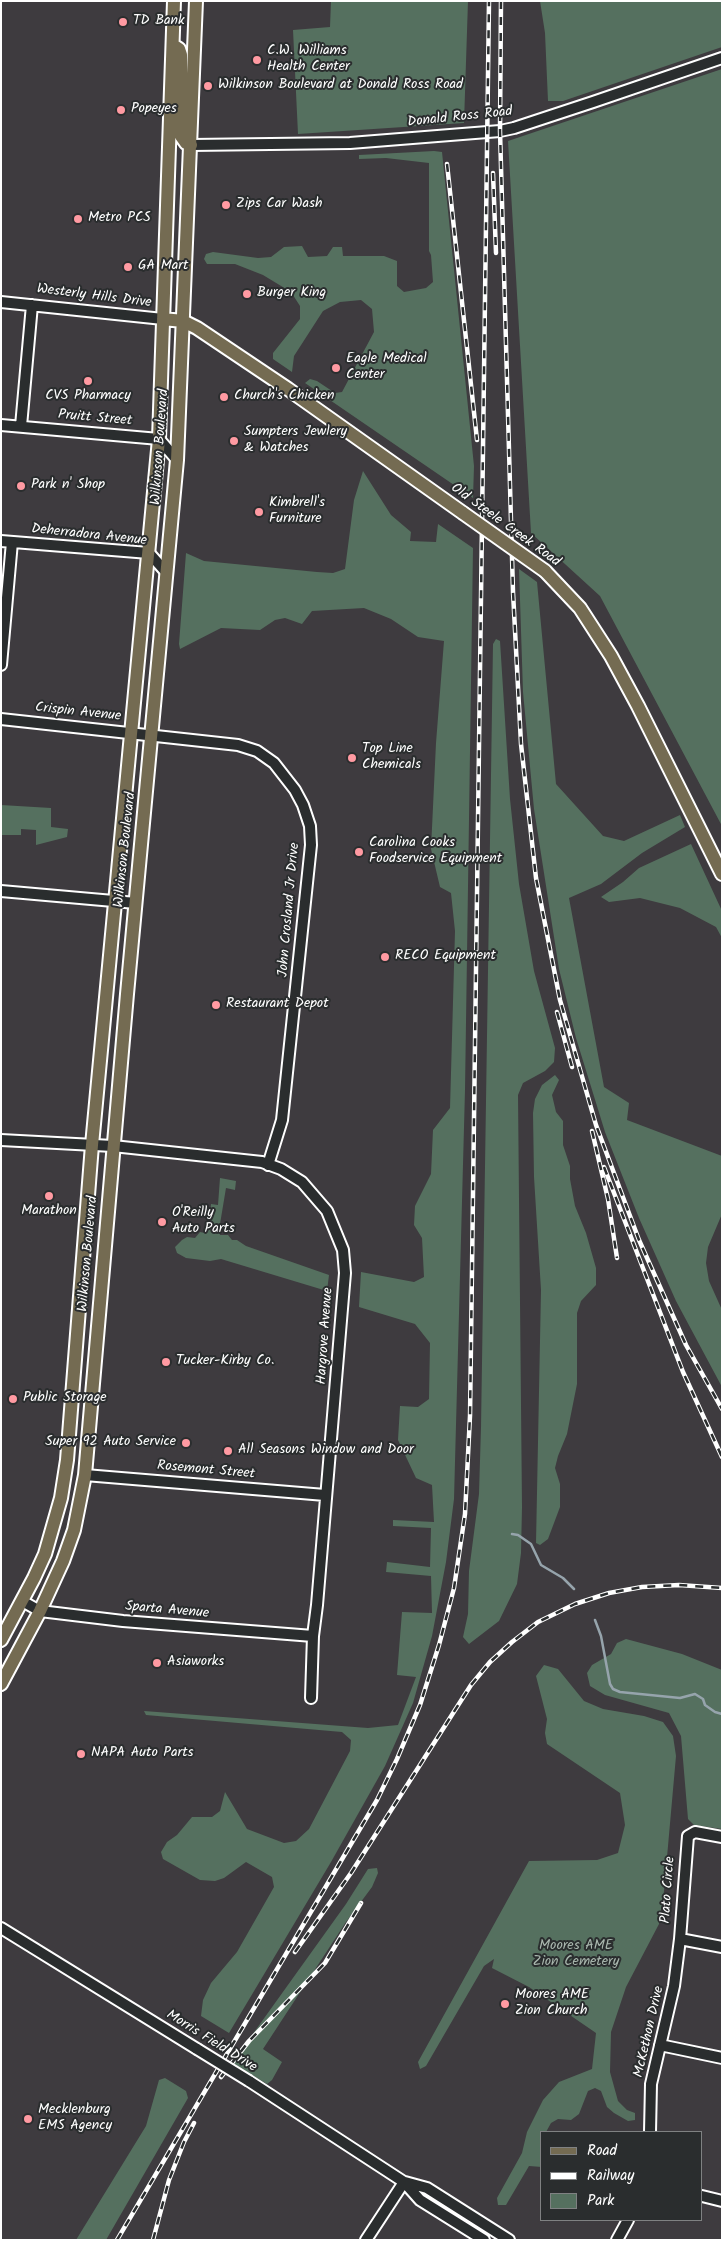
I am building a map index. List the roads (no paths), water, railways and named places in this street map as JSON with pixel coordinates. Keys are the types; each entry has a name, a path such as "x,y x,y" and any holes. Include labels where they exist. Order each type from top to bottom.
{"main road":[{"name":"Wilkinson Boulevard","path":"1,1640 45,1554 53,1530 67,1460 92,1145 159,439 174,1"},
{"name":"Wilkinson Boulevard","path":"1,1684 60,1570 72,1536 85,1475 113,1146 177,460 196,1"},
{"path":"172,45 179,49 181,56 181,136 186,143 191,145"},
{"name":"Westerly Hills Drive","path":"163,319 184,322"},
{"name":"Old Steele Creek Road","path":"184,322 197,328 288,389 545,571 580,608 611,656 722,874"}],"street":[{"name":"Donald Ross Road","path":"191,145 350,143 514,128 722,58"},
{"name":"Westerly Hills Drive","path":"1,302 163,319"},
{"path":"22,426 32,304"},
{"name":"Pruitt Street","path":"1,424 159,439"},
{"path":"159,439 177,460"},
{"path":"1,666 6,541"},
{"name":"Deherradora Avenue","path":"6,541 149,553 166,572"},
{"name":"Crispin Avenue","path":"1,719 152,734"},
{"name":"John Crosland Jr Drive","path":"152,734 238,745 257,751 274,763 287,778 303,806 310,826 310,854 282,1120 268,1165"},
{"path":"1,891 136,903"},
{"name":"Hargrove Avenue","path":"1,1140 113,1146 238,1158 268,1165 282,1169 302,1182 316,1196 336,1228 343,1250 345,1273 313,1636 311,1698"},
{"name":"Rosemont Street","path":"85,1475 325,1495"},
{"name":"Sparta Avenue","path":"22,1602 40,1611 123,1621 313,1636"},
{"name":"Plato Circle","path":"722,1837 695,1832 688,1836 680,1939 722,1947"},
{"name":"Morris Field Drive","path":"1,1928 249,2081 404,2182 420,2200 484,2240"},
{"name":"McKethon Drive","path":"650,2131 651,2084 674,1986 680,1939"},
{"path":"660,2045 722,2058"},
{"path":"366,2240 404,2182"},
{"name":"Morris Field Drive","path":"404,2182 427,2188 509,2240"},
{"path":"703,2196 722,2201"},
{"path":"618,2240 628,2221"}],"waterway":[{"path":"512,1534 518,1535 531,1544 541,1565 563,1578 574,1589"},
{"path":"595,1620 601,1636 610,1684 613,1689 620,1692 680,1698 695,1694 703,1699 705,1705 715,1712 722,1714"}],"railway":[{"path":"117,2240 377,1800 420,1705 439,1645 454,1588 465,1514 470,1416 489,1"},
{"path":"501,1 500,131 513,592 521,744 536,878 560,1000 596,1125 639,1240 686,1345 722,1409"},
{"path":"447,164 477,440"},
{"path":"493,173 496,253"},
{"path":"557,1012 572,1067"},
{"path":"592,1131 608,1199 617,1258"},
{"path":"604,1167 683,1372 722,1457"},
{"path":"295,1952 351,1873 471,1685 490,1662 512,1642 538,1622 575,1604 609,1593 642,1587 679,1585 722,1588"},
{"path":"221,2077 249,2041 325,1963 361,1903"},
{"path":"153,2240 169,2180 184,2142 194,2123"}],"place":[{"name":"TD Bank","path":"123,22"},
{"name":"C.W. Williams Health Center","path":"257,60"},
{"name":"Wilkinson Boulevard at Donald Ross Road","path":"208,86"},
{"name":"Popeyes","path":"121,110"},
{"name":"Zips Car Wash","path":"226,205"},
{"name":"Metro PCS","path":"78,219"},
{"name":"GA Mart","path":"128,267"},
{"name":"Burger King","path":"247,294"},
{"name":"Eagle Medical Center","path":"336,368"},
{"name":"CVS Pharmacy","path":"88,381"},
{"name":"Church's Chicken","path":"224,397"},
{"name":"Sumpters Jewlery & Watches","path":"234,441"},
{"name":"Park n' Shop","path":"21,486"},
{"name":"Kimbrell's Furniture","path":"259,512"},
{"name":"Top Line Chemicals","path":"352,758"},
{"name":"Carolina Cooks Foodservice Equipment","path":"359,852"},
{"name":"RECO Equipment","path":"385,957"},
{"name":"Restaurant Depot","path":"216,1005"},
{"name":"Marathon","path":"49,1196"},
{"name":"O'Reilly Auto Parts","path":"162,1222"},
{"name":"Tucker-Kirby Co.","path":"166,1362"},
{"name":"Public Storage","path":"13,1399"},
{"name":"Super 92 Auto Service","path":"186,1443"},
{"name":"All Seasons Window and Door","path":"228,1451"},
{"name":"Asiaworks","path":"157,1663"},
{"name":"NAPA Auto Parts","path":"81,1754"},
{"name":"Moores AME Zion Church","path":"505,2004"},
{"name":"Mecklenburg EMS Agency","path":"28,2119"}],"park label":[{"name":"Moores AME Zion Cemetery","path":"576,1955"}]}
